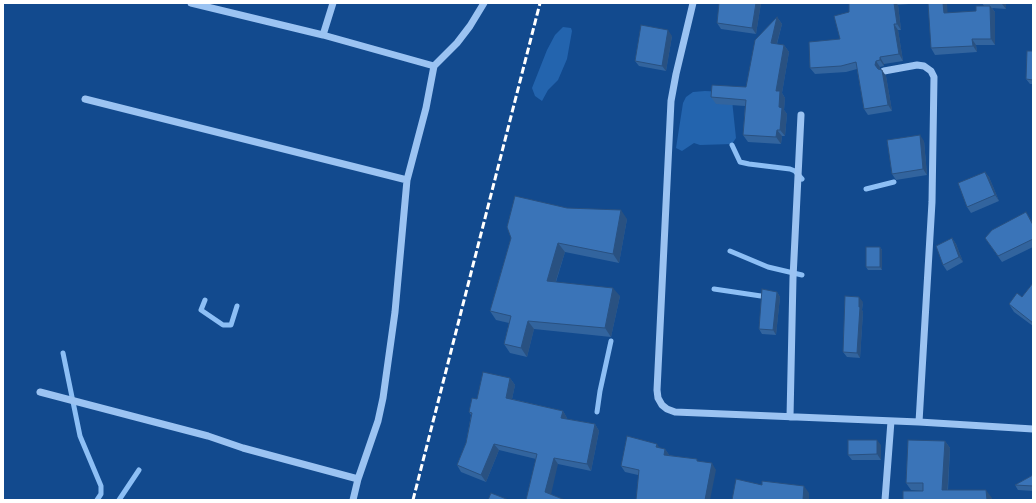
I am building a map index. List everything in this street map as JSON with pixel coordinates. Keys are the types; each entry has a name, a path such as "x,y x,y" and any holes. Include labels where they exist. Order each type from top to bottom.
{"street":[{"path":"191,3 323,35 434,66"},
{"path":"323,35 333,3"},
{"path":"353,500 358,479 378,420 383,398 395,312 407,180 426,108 434,66 457,43 470,26 484,3"},
{"path":"693,3 671,101 656,390 662,405 667,410 675,412 919,422 1033,429"},
{"path":"884,71 917,65 924,66 931,71 934,77 932,202 919,422"},
{"path":"85,99 407,180"},
{"path":"790,417 793,278 801,115"},
{"path":"40,392 208,436 243,448 358,479"},
{"path":"884,500 891,421"}],"shaded area":[{"path":"563,27 571,28 572,31 567,59 558,80 548,90 542,101 535,96 532,88 547,50 555,35"},
{"path":"693,92 726,92 732,100 736,138 732,144 700,145 694,143 682,151 676,148 683,103 686,97"}],"building":[{"path":"719,3 756,3 752,28 717,23"},
{"path":"849,3 894,3 897,24 894,24 899,54 880,57 880,60 876,61 875,65 878,69 882,70 888,105 864,109 856,62 841,66 810,68 809,42 840,39 834,16 849,12"},
{"path":"928,3 943,3 944,13 976,11 976,6 990,6 991,39 972,39 973,46 931,48"},
{"path":"777,17 771,43 784,45 776,91 780,91 779,107 782,108 780,130 777,130 776,137 743,135 746,100 711,97 712,85 746,87 755,40"},
{"path":"641,25 668,30 662,66 635,61"},
{"path":"1027,51 1033,51 1033,80 1026,79"},
{"path":"920,135 923,169 892,174 887,140"},
{"path":"985,172 995,195 967,207 958,183"},
{"path":"515,196 567,208 621,210 613,254 558,243 547,281 613,288 605,328 528,321 521,348 504,344 511,316 490,311 511,238 507,227"},
{"path":"1026,212 1033,225 1033,239 998,256 985,238 992,230"},
{"path":"952,238 959,257 943,265 936,246"},
{"path":"866,247 880,247 880,267 866,267"},
{"path":"1033,283 1033,323 1009,304 1017,293 1022,297"},
{"path":"762,289 777,292 773,330 759,329"},
{"path":"845,296 859,297 860,307 857,353 843,352"},
{"path":"483,372 510,378 506,398 563,411 561,418 595,424 587,464 554,458 545,492 565,500 526,500 537,454 494,444 481,475 457,465 466,443 472,413 469,412 472,398 477,399"},
{"path":"627,436 657,444 656,447 665,449 664,455 697,459 697,461 712,463 705,500 636,500 639,470 621,466"},
{"path":"848,440 877,440 877,454 848,455"},
{"path":"908,440 945,441 942,490 986,490 987,500 903,500 903,491 923,491 923,483 906,483"},
{"path":"1033,475 1033,486 1015,485"},
{"path":"736,479 762,485 762,481 804,486 803,500 732,500"},
{"path":"491,493 509,500 488,500"}],"waterway":[{"path":"732,145 740,162 790,169 795,171 802,179"},
{"path":"866,189 894,182"},
{"path":"730,251 768,267 802,275"},
{"path":"714,289 761,296"},
{"path":"205,300 201,310 223,325 231,325 237,306"},
{"path":"597,412 611,341"},
{"path":"63,353 80,436 101,486 101,494 97,500"},
{"path":"119,500 139,470"}],"railway":[{"path":"413,500 540,3"}]}
